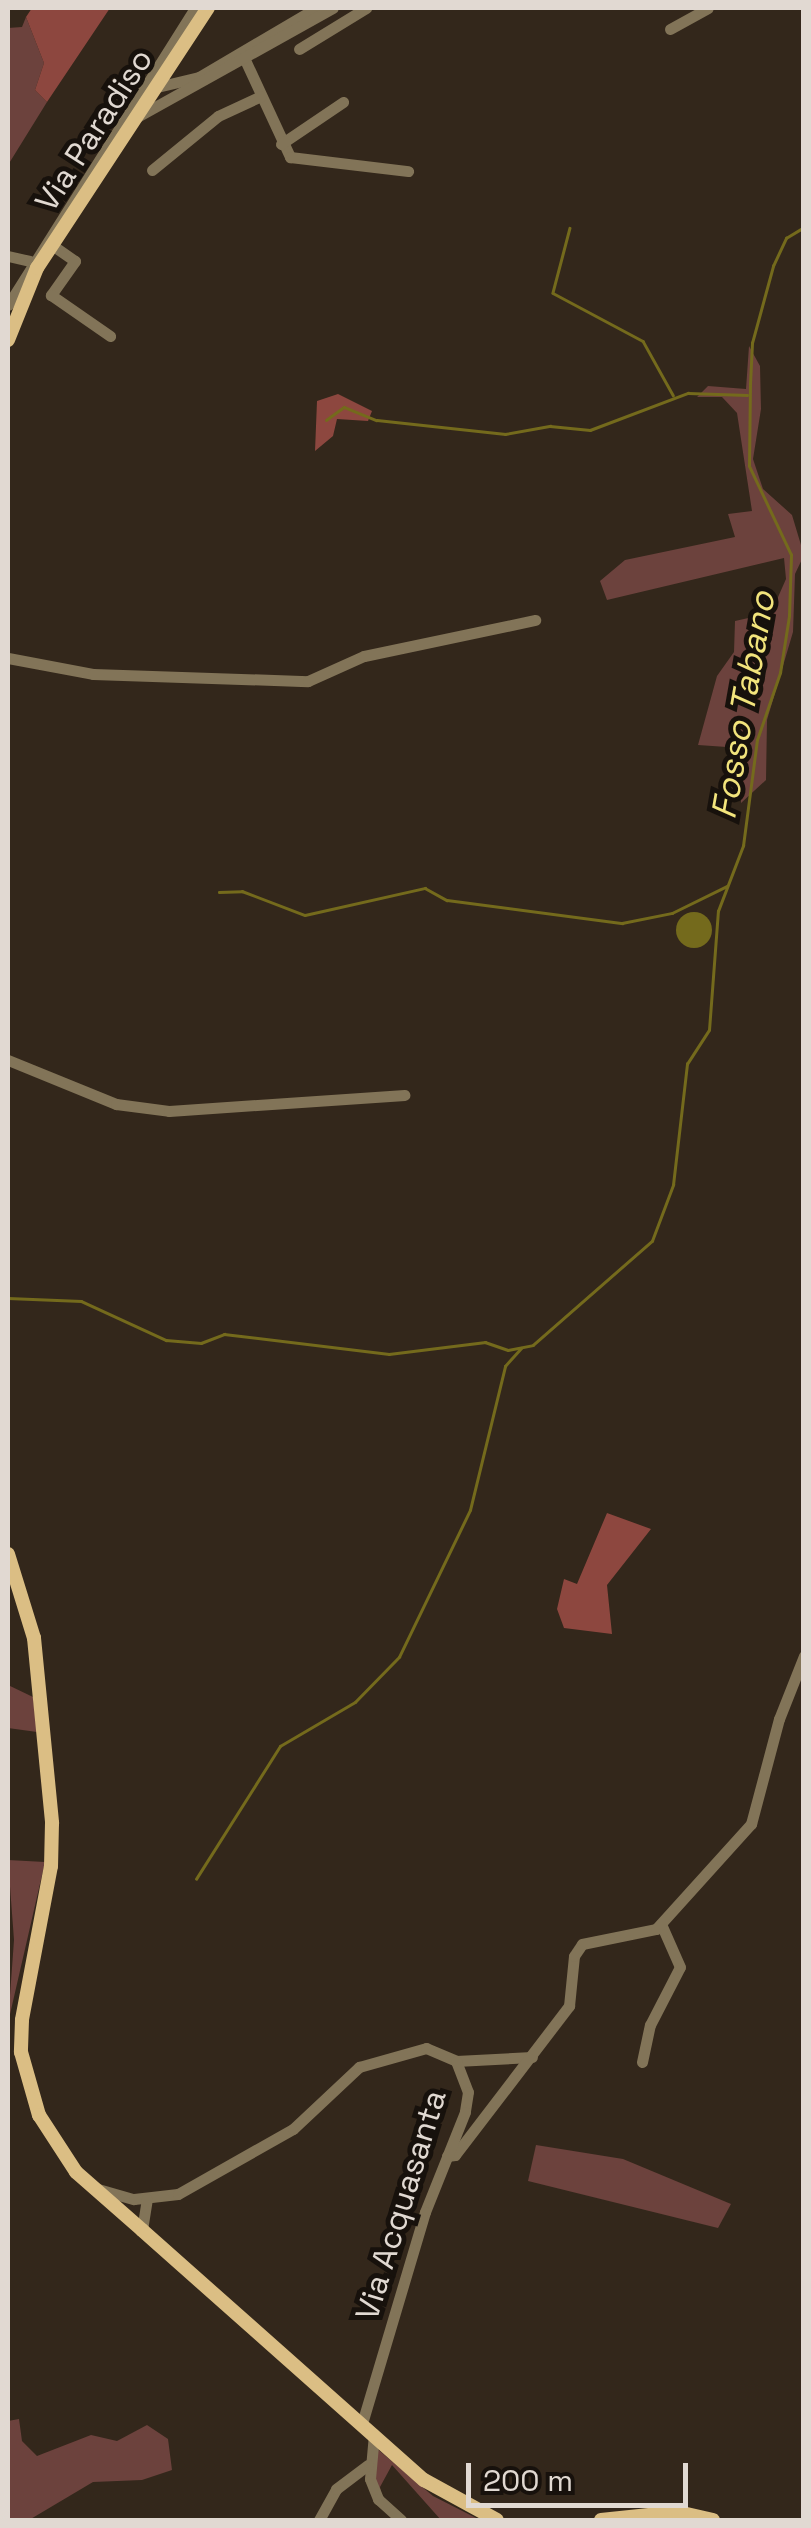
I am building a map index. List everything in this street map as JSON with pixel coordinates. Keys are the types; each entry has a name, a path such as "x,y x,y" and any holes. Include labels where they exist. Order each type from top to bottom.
{"main road":[{"name":"Via Paradiso","path":"8,340 24,290 208,8"},
{"path":"8,1554 34,1638 52,1823 51,1866 21,2052 39,2115 56,2147 94,2188 424,2480 496,2520"},
{"path":"601,2520 678,2512 713,2520"}],"street":[{"path":"8,305 29,261 196,8"},
{"path":"157,87 184,84 316,8"},
{"path":"136,117 246,62 334,8"},
{"path":"299,49 366,8"},
{"path":"670,29 708,8"},
{"path":"246,62 290,157 408,171"},
{"path":"170,67 184,84"},
{"path":"157,87 173,99"},
{"path":"152,170 218,116 262,96"},
{"path":"281,144 343,102"},
{"path":"52,245 75,261 51,295 110,336"},
{"path":"8,256 29,261"},
{"path":"8,658 93,674 308,682 364,656 535,620"},
{"path":"8,1060 116,1104 169,1111 404,1095"},
{"path":"447,2156 455,2155 569,2006 574,1956 582,1944 644,1934 661,1924 751,1824 804,1656"},
{"path":"642,2062 650,2025 680,1968 661,1924"},
{"name":"Via Acquasanta","path":"122,2212 142,2201 204,2182 292,2129 359,2067 426,2048 456,2061 468,2092 362,2423"},
{"path":"456,2061 532,2057"},
{"path":"94,2188 142,2201 142,2230"},
{"path":"374,2434 368,2465 378,2499 401,2520"},
{"path":"319,2520 336,2488 368,2465"}],"shaded area":[{"path":"32,8 110,8 47,102 35,90 44,63 26,17"},
{"path":"26,17 44,63 35,90 47,102 8,165 8,28 22,27"},
{"path":"749,346 760,366 761,409 753,459 763,489 792,515 804,555 795,574 793,632 767,720 766,780 741,803 741,748 698,745 717,676 734,652 735,621 771,613 786,579 784,558 607,600 600,581 625,560 735,537 728,514 752,511 737,413 722,397 697,397 708,386 746,389"},
{"path":"338,394 372,411 368,421 337,419 333,436 315,451 317,401"},
{"path":"694,912 707,917 712,930 707,943 694,948 681,943 676,930 681,917"},
{"path":"607,1513 651,1529 607,1585 612,1634 564,1628 557,1609 564,1579 577,1584"},
{"path":"8,1685 33,1697 37,1732 8,1728"},
{"path":"8,1860 45,1862 8,2023 14,1940"},
{"path":"536,2145 623,2159 731,2204 718,2228 528,2181"},
{"path":"19,2419 22,2441 37,2456 91,2435 117,2441 147,2425 168,2439 172,2470 142,2480 93,2482 29,2520 8,2520 8,2421"},
{"path":"375,2447 433,2496 480,2520 441,2520 392,2465 380,2487 382,2498 373,2478"}],"waterway":[{"name":"Fosso Tabano","path":"8,1298 81,1301 166,1340 201,1343 224,1334 389,1354 485,1342 508,1350 533,1345 652,1241 673,1185 687,1064 709,1030 718,911 743,846 757,740 780,673 789,616 791,555 749,466 750,384 752,343 773,266 786,238 804,227"},
{"path":"570,228 553,293 643,341 673,395"},
{"path":"326,420 344,407 377,420 505,434 550,426 590,430 688,393 747,395"},
{"path":"219,892 242,891 305,915 425,888 447,900 622,923 672,913 727,886"},
{"path":"196,1879 280,1746 355,1702 399,1657 470,1510 505,1366 521,1348"}]}
